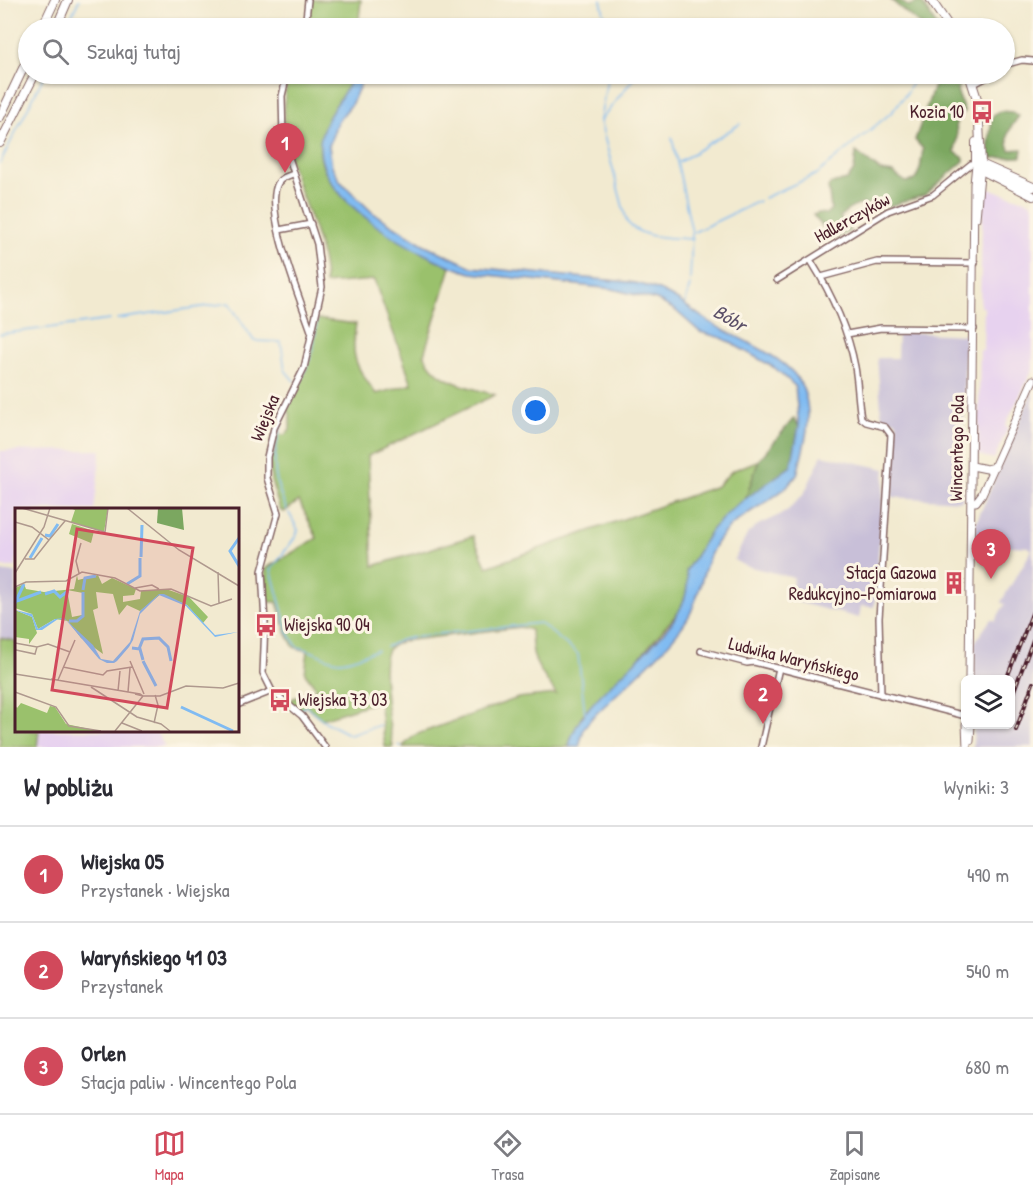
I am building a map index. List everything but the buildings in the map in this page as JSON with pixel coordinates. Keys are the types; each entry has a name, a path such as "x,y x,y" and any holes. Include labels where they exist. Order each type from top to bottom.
{"main road":[{"path":"47,18 55,0"},
{"path":"60,18 68,0"},
{"path":"931,0 943,18"},
{"path":"0,117 18,79"},
{"path":"0,143 30,84"},
{"name":"Wincentego Pola","path":"972,84 979,110 977,165"},
{"path":"977,165 990,176 1033,196"},
{"path":"977,165 1033,187"}],"street":[{"path":"306,18 308,0"},
{"path":"1015,62 1033,61"},
{"name":"Wiejska","path":"272,691 263,673 265,623 262,571 278,513 267,478 267,457 274,428 304,368 322,288 322,274 311,224 286,153 282,126 282,96 285,84"},
{"path":"973,88 979,84"},
{"name":"Wincentego Pola","path":"976,218 981,184 977,165"},
{"name":"Wincentego Pola","path":"969,675 977,165"},
{"name":"Hallerczyków","path":"777,280 811,261 818,252 888,212 933,195 977,165"},
{"name":"Wiejska","path":"293,174 282,178 277,186 276,221 311,333"},
{"path":"981,184 990,176"},
{"path":"279,230 311,224"},
{"path":"811,261 821,277 847,334 881,328 974,329"},
{"path":"821,277 877,262 975,263"},
{"name":"Ludwika Waryńskiego","path":"847,334 863,421 885,427 892,439 879,618 881,695"},
{"path":"971,502 979,499 1033,380"},
{"path":"972,466 987,469 994,467"},
{"name":"Ludwika Waryńskiego","path":"701,651 779,668 961,715"},
{"path":"761,747 779,668"},
{"path":"238,705 272,691 302,716 325,747"},
{"path":"966,729 968,747"},
{"path":"968,747 970,729"}],"shaded area":[{"path":"987,188 1031,202 1033,206 1033,369 1005,426 1008,428 994,459 978,455 980,350 983,350 984,307 980,307 983,196 985,197"},
{"path":"898,332 965,335 962,501 892,497 897,423 895,420 882,420 877,358 897,358"},
{"path":"1033,390 1033,747 973,747 974,729 1015,729 1015,675 974,675 975,642 991,619 995,621 1005,604 1001,602 1032,550 1028,547 976,544 976,523"},
{"path":"101,450 94,508 15,508 15,567 0,567 0,451"},
{"path":"822,455 885,469 874,607 861,606 859,618 789,600 794,578 743,565 734,560 748,533 758,525 786,512 804,494"},
{"path":"0,571 15,573 15,641 0,638"},
{"path":"39,732 152,732 157,733 165,747 37,747"}],"green space":[{"path":"312,0 361,0 359,18 309,18"},
{"path":"891,0 899,0 908,6 921,1 932,18 912,18"},
{"path":"287,84 348,84 323,130 321,139 321,160 330,181 365,217 388,233 451,267 424,354 429,364 444,377 464,386 495,395 368,456 373,566 473,536 487,567 717,486 732,471 759,460 745,500 734,507 690,585 680,610 633,665 583,714 569,747 402,747 415,735 518,698 556,694 540,671 535,659 531,630 520,627 402,641 389,648 384,671 393,747 385,747 379,701 322,719 306,706 300,711 289,700 317,689 305,673 308,651 294,647 287,634 277,602 268,602 265,569 317,538 299,501 284,512 280,510 271,481 269,457 274,454 277,434 285,435 290,429 290,413 286,409 306,370 317,319 356,324 354,354 356,362 376,394 412,384 374,280 325,284 318,243 286,144"},
{"path":"935,84 960,84 957,90 964,111 956,121 955,152 964,158 964,161 925,195 880,209 864,204 848,210 840,217 850,231 834,240 813,215 826,214 831,209 828,187 847,180 854,170 856,152 881,171 893,173 906,182 915,180 920,169 923,149 915,140"},
{"path":"1000,111 1012,112 1019,116 1011,128 1008,140 1010,150 1022,149 1021,157 991,158 988,154 992,117"},
{"path":"794,418 799,426 791,466 745,500 759,460"},
{"path":"0,638 15,641 15,732 39,732 37,747 0,747"}],"water":[{"path":"348,84 360,84 351,105 337,122 329,146 332,166 340,181 373,213 423,244 472,267 628,282 658,289 716,326 773,356 795,375 806,397 807,430 797,475 779,493 737,521 719,539 709,557 695,603 683,625 660,653 590,720 584,728 579,747 569,747 577,725 593,703 658,639 675,617 686,595 686,571 712,529 734,507 791,466 799,426 795,386 775,368 722,338 700,332 675,310 657,300 612,289 471,273 401,242 353,207 335,187 323,165 320,143 322,134 329,116"}],"waterway":[{"path":"71,18 79,0"},
{"path":"601,0 605,18"},
{"path":"0,163 40,84"},
{"path":"600,120 606,84"},
{"path":"629,84 600,121 627,222 633,228 648,235 693,239"},
{"path":"909,88 911,84"},
{"path":"764,198 817,174 892,112 908,91"},
{"path":"679,162 740,124"},
{"path":"672,138 692,233"},
{"path":"690,281 692,233 759,201"},
{"path":"685,303 690,285"},
{"path":"117,319 229,303 254,341 281,342 285,370 294,381"},
{"path":"0,334 110,320"},
{"path":"299,386 313,351 317,321"},
{"path":"287,510 277,485 276,449 286,411 298,386"},
{"path":"289,513 298,530 271,570 288,632 297,647 339,661 353,659 377,650"},
{"path":"386,647 418,636 540,623 578,654 585,713"},
{"path":"301,709 306,706 327,723 350,735 380,725"}],"railway":[{"path":"1008,675 1033,611"},
{"path":"1015,688 1033,640"},
{"path":"1016,730 1033,683"}],"place":[{"name":"Kozia 10","path":"982,112"},
{"name":"Wiejska 05","path":"285,173"},
{"name":"Orlen","path":"991,579"},
{"name":"Stacja Gazowa Redukcyjno-Pomiarowa","path":"954,583"},
{"name":"Wiejska 90 04","path":"266,625"},
{"name":"Wiejska 73 03","path":"280,700"},
{"name":"Waryńskiego 41 03","path":"763,724"}],"water label":[{"name":"Bóbr","path":"730,318"}]}
